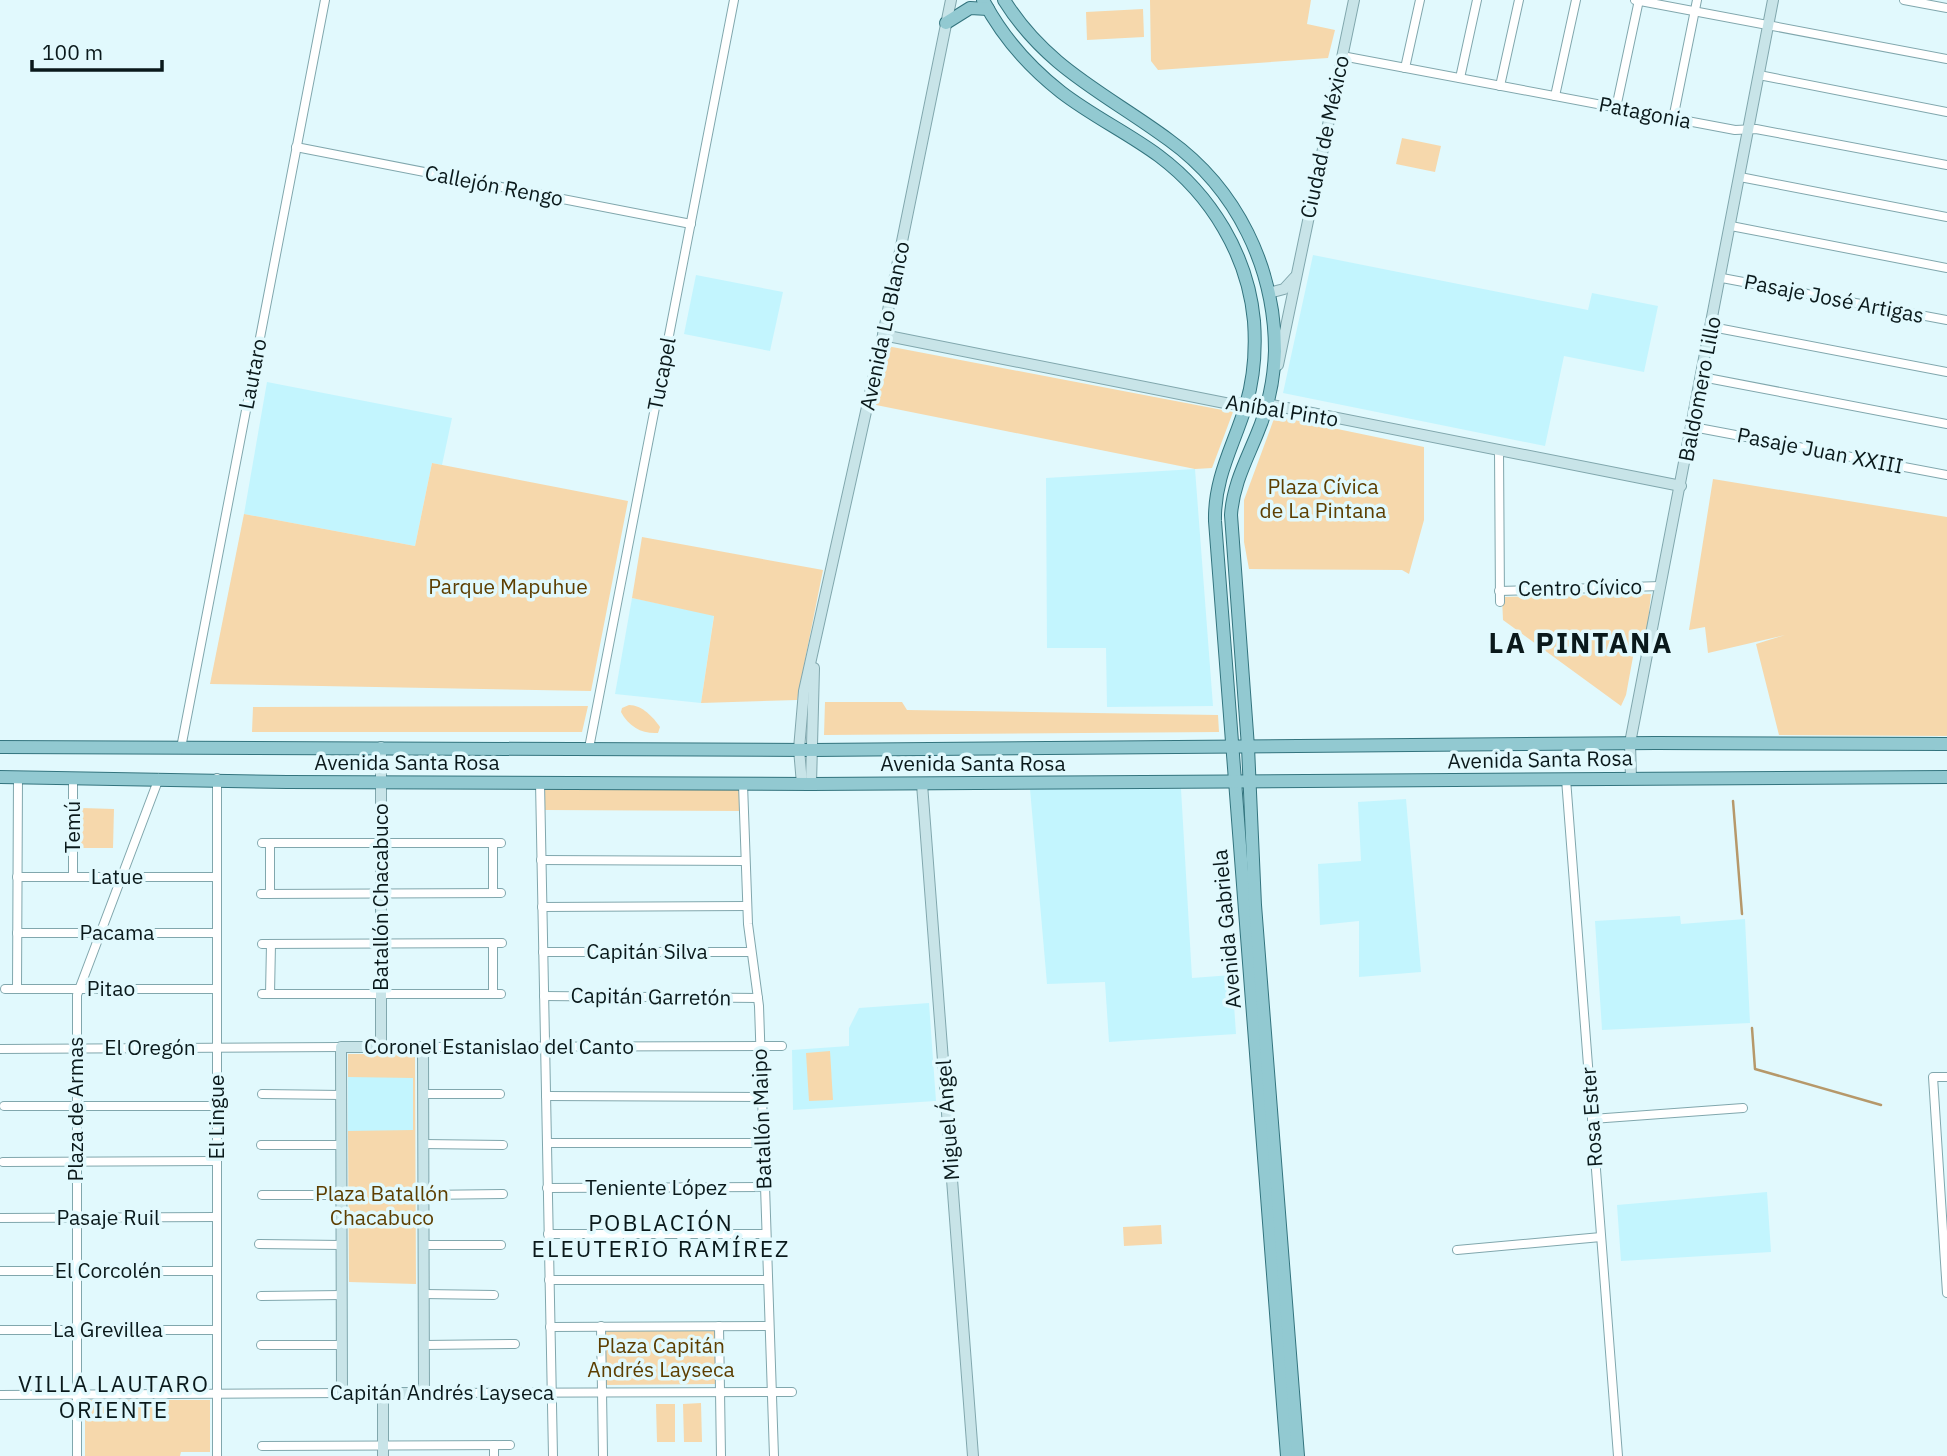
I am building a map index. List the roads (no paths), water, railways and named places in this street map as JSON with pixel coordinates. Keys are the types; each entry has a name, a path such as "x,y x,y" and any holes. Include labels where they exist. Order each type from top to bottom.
{"main road":[{"name":"Avenida Gabriela","path":"1004,0 1055,62 1181,149 1216,183 1246,228 1269,293 1274,334 1273,378 1268,405 1236,483 1232,508 1248,747 1255,905 1298,1456"},
{"path":"946,23 971,8 985,5"},
{"name":"Avenida Gabriela","path":"985,5 1012,44 1035,70 1069,98 1171,165 1206,202 1233,246 1252,305 1254,359 1247,403 1221,467 1215,498 1231,747 1287,1456"},
{"path":"1113,127 1123,110"},
{"path":"1252,305 1269,293"},
{"name":"Avenida Santa Rosa","path":"0,747 813,750 1630,743 1947,744"},
{"name":"Avenida Santa Rosa","path":"0,777 381,776 540,782 922,784 1947,777"}],"street":[{"name":"Lautaro","path":"181,748 325,0"},
{"name":"Tucapel","path":"589,748 734,0"},
{"name":"Avenida Lo Blanco","path":"807,784 799,750 802,708 883,335 951,0"},
{"name":"Ciudad de México","path":"1273,378 1286,330 1354,0"},
{"path":"1405,68 1420,0"},
{"path":"1460,78 1477,0"},
{"path":"1500,86 1519,0"},
{"path":"1555,96 1576,0"},
{"path":"1616,108 1637,0 1947,59"},
{"path":"1673,119 1697,0"},
{"name":"Baldomero Lillo","path":"1631,778 1630,743 1722,278 1773,0"},
{"path":"1904,0 1947,8"},
{"name":"Patagonia","path":"1342,56 1673,119 1947,165"},
{"path":"1759,75 1947,112"},
{"name":"Callejón Rengo","path":"296,147 691,224"},
{"path":"1740,177 1947,217"},
{"path":"1731,226 1947,268"},
{"path":"1269,293 1284,289 1296,275"},
{"name":"Pasaje José Artigas","path":"1722,278 1947,320"},
{"path":"1712,327 1947,372"},
{"name":"Aníbal Pinto","path":"883,335 1230,404 1268,405 1681,486"},
{"path":"1702,377 1947,424"},
{"name":"Pasaje Juan XXIII","path":"1693,427 1947,475"},
{"name":"Centro Cívico","path":"1499,450 1500,602"},
{"name":"Centro Cívico","path":"1499,591 1661,586"},
{"name":"Avenida Lo Blanco","path":"807,784 813,750 815,652"},
{"path":"802,708 815,708"},
{"name":"Batallón Chacabuco","path":"381,747 381,1047"},
{"path":"17,989 18,777"},
{"name":"Temú","path":"73,777 73,877"},
{"name":"Plaza de Armas","path":"78,1456 78,989 159,778"},
{"name":"El Lingue","path":"216,778 217,1456"},
{"name":"Rosa Ester","path":"1566,779 1618,1456"},
{"path":"540,782 553,1456"},
{"name":"Batallón Maipo","path":"743,783 750,951 758,998 774,1456"},
{"name":"Miguel Ángel","path":"922,784 973,1456"},
{"path":"266,843 380,843 497,843 497,893 265,894 266,843"},
{"path":"541,860 745,861"},
{"name":"Latue","path":"17,877 216,877"},
{"path":"542,907 747,906"},
{"name":"Pacama","path":"17,933 216,933"},
{"path":"497,943 497,994 266,994 266,944 381,944 497,943"},
{"name":"Capitán Silva","path":"543,952 750,951"},
{"name":"Pitao","path":"5,989 216,989"},
{"name":"Capitán Garretón","path":"544,996 758,998"},
{"name":"Coronel Estanislao del Canto","path":"217,1048 782,1046"},
{"path":"341,1047 342,1394"},
{"path":"423,1047 424,1393"},
{"name":"El Oregón","path":"0,1049 217,1048"},
{"path":"1947,1077 1933,1077 1947,1293"},
{"path":"262,1094 341,1095"},
{"path":"423,1094 500,1094"},
{"path":"546,1097 762,1097"},
{"path":"4,1106 216,1106"},
{"path":"1592,1119 1743,1108"},
{"path":"547,1143 763,1143"},
{"path":"423,1144 503,1144"},
{"path":"261,1145 341,1145"},
{"path":"4,1162 217,1161"},
{"name":"Teniente López","path":"547,1188 765,1188"},
{"path":"424,1195 503,1194"},
{"path":"262,1195 341,1195"},
{"name":"Pasaje Ruil","path":"0,1218 217,1217"},
{"path":"548,1234 766,1234"},
{"path":"1457,1250 1601,1237"},
{"path":"259,1244 341,1245"},
{"path":"424,1245 501,1245"},
{"name":"El Corcolén","path":"0,1271 217,1271"},
{"path":"549,1280 768,1280"},
{"path":"424,1294 494,1295"},
{"path":"261,1296 342,1295"},
{"path":"601,1326 603,1456"},
{"path":"719,1326 721,1456"},
{"path":"550,1327 769,1326"},
{"name":"La Grevillea","path":"0,1330 217,1330"},
{"path":"424,1345 515,1344"},
{"path":"261,1345 342,1345"},
{"name":"Capitán Andrés Layseca","path":"0,1395 792,1392"},
{"path":"383,1393 383,1451"},
{"path":"494,1445 494,1456"},
{"path":"262,1446 383,1451 510,1445"},
{"path":"272,1446 272,1456"}],"waterway":[{"path":"1733,801 1742,914"},
{"path":"1752,1028 1755,1069 1881,1105"}],"district":[{"name":"LA PINTANA","path":"1581,643"},
{"name":"POBLACIÓN ELEUTERIO RAMÍREZ","path":"661,1236"},
{"name":"VILLA LAUTARO ORIENTE","path":"114,1397"}],"park label":[{"name":"Plaza Cívica de La Pintana","path":"1323,499"},
{"name":"Parque Mapuhue","path":"508,587"},
{"name":"Plaza Batallón Chacabuco","path":"382,1206"},
{"name":"Plaza Capitán Andrés Layseca","path":"661,1358"}]}
